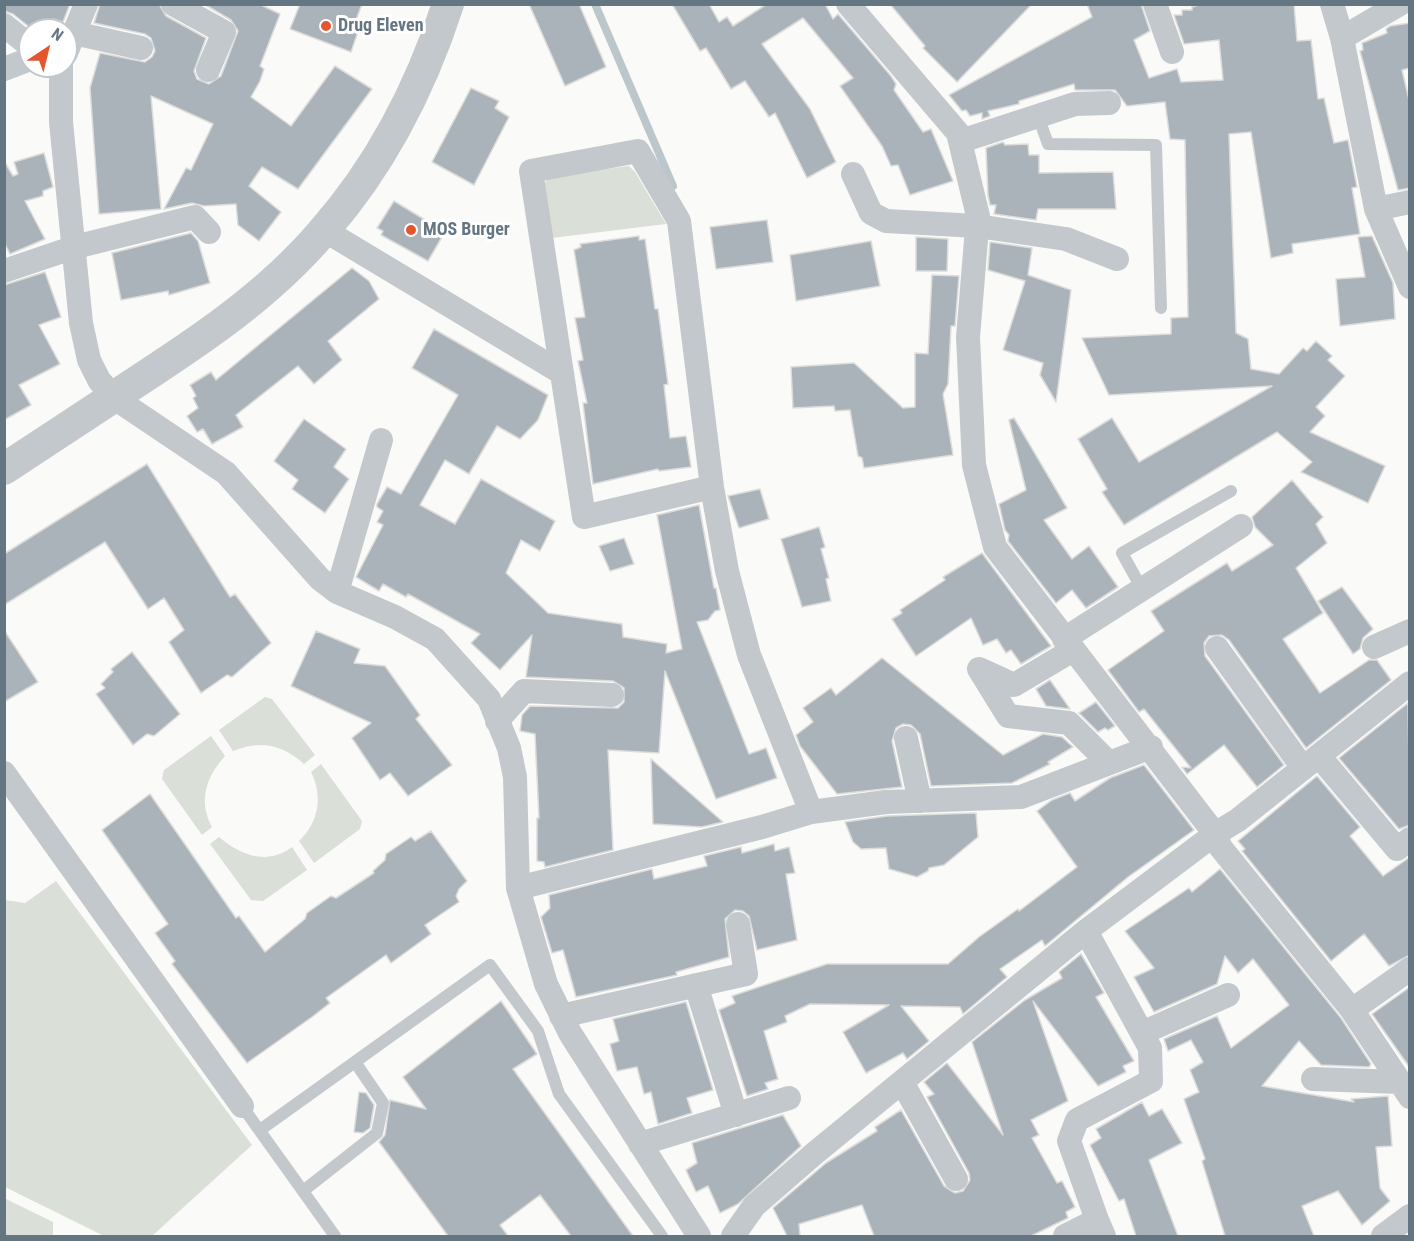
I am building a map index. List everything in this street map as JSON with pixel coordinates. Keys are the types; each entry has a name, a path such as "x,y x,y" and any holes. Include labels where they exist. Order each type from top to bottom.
{"street":[{"path":"78,22 86,4"},
{"path":"173,4 224,32 208,70"},
{"path":"4,469 176,357 249,303 324,230 356,189 403,113 425,68 448,4"},
{"path":"1155,4 1172,52"},
{"path":"1332,4 1342,38 1376,208 1410,287"},
{"path":"1342,38 1400,4"},
{"path":"848,5 927,94 958,133 961,141 978,216 968,337 974,465 994,547 1151,747 1215,834 1221,848 1352,1010 1405,1090"},
{"path":"4,26 18,37"},
{"path":"78,55 141,48"},
{"path":"62,78 61,122 81,323 89,360 99,380 114,397 226,473 320,579 337,592 395,616 435,639 489,699 509,748 515,777 518,888 546,984 561,1016 699,1236"},
{"path":"961,141 1075,104 1109,103"},
{"path":"712,487 584,517 531,171 638,151 679,221 712,487 727,570 749,655 811,812"},
{"path":"853,174 871,213 886,221 977,226 1066,238 1117,259"},
{"path":"1376,208 1410,202"},
{"path":"4,271 75,247 195,217 209,232"},
{"path":"324,230 562,373"},
{"path":"337,592 381,440"},
{"path":"1109,763 1070,723 1008,716 979,669 1014,685 1142,589 1241,526"},
{"path":"1374,647 1410,631"},
{"path":"1217,648 1311,762 1396,850"},
{"path":"733,1236 754,1206 1086,931 1215,834 1238,820 1410,683"},
{"path":"497,721 524,691 612,694"},
{"path":"906,738 920,801"},
{"path":"518,888 762,827 811,812 886,802 1021,797 1151,747"},
{"path":"4,772 178,1020 242,1106"},
{"path":"561,1016 746,974 738,924"},
{"path":"1065,1236 1101,1228 1069,1141 1077,1120 1151,1081 1150,1048 1086,931"},
{"path":"1352,1010 1410,969"},
{"path":"696,985 736,1115"},
{"path":"1142,1033 1228,995"},
{"path":"1313,1079 1405,1090"},
{"path":"902,1082 956,1179"},
{"path":"640,1144 789,1098"},
{"path":"1383,1236 1410,1216"}],"lane":[{"path":"1038,116 1048,144 1156,145 1161,308"},
{"path":"1142,589 1122,553 1231,491"},
{"path":"260,1130 489,965 538,1031 560,1094 662,1236"},
{"path":"303,1191 377,1133 383,1103 355,1062"},
{"path":"242,1106 335,1236"}],"shaded area":[{"path":"629,166 635,172 666,224 552,238 543,185 550,176"},
{"path":"265,697 272,699 315,755 304,764 287,752 270,746 252,746 233,751 219,730"},
{"path":"211,736 225,756 213,772 206,790 205,808 212,827 202,835 162,779 164,770"},
{"path":"321,764 362,821 360,829 314,863 299,841 306,834 315,817 318,799 311,772"},
{"path":"219,837 236,849 254,856 273,856 292,847 307,870 263,901 251,900 210,844"},
{"path":"56,881 252,1145 152,1236 104,1236 5,1187 5,900 25,903"},
{"path":"4,1198 53,1222 53,1236 5,1236"}],"building":[{"path":"4,4 70,4 65,18 18,18 4,11"},
{"path":"100,4 159,4 166,16 206,38 194,71 197,79 209,84 221,76 238,31 231,20 204,4 259,4 280,14 260,66 264,69 260,81 251,97 291,126 335,66 372,89 298,189 262,167 249,186 281,212 259,241 238,225 236,204 204,206 192,203 164,209 186,168 191,170 213,124 151,96 161,209 99,214 90,88 100,53 145,62 152,57 155,51 151,38 145,34 94,23"},
{"name":"Drug Eleven","path":"300,4 362,4 356,20 361,23 351,52 290,29"},
{"path":"529,4 579,4 606,67 565,86"},
{"path":"672,4 709,4 719,22 727,17 733,26 767,4 825,4 833,19 838,14 891,76 896,84 894,90 923,132 931,129 953,181 910,195 898,165 891,166 882,146 840,86 853,78 803,18 762,44 810,109 836,162 807,178 775,113 769,117 745,81 731,89 706,48 700,51"},
{"path":"890,4 1032,4 957,82 923,48 925,46"},
{"path":"1087,4 1141,4 1150,31 1134,40 1149,78 1177,69 1181,82 1223,80 1219,40 1184,44 1174,15 1182,15 1182,10 1192,10 1192,7 1202,4 1294,4 1297,41 1311,40 1318,99 1324,98 1334,143 1348,140 1357,187 1352,188 1360,234 1292,244 1293,253 1271,258 1251,132 1229,134 1236,333 1248,339 1251,369 1279,374 1303,348 1307,351 1316,341 1332,356 1328,360 1345,376 1316,407 1325,416 1310,432 1385,466 1368,503 1301,472 1312,462 1277,432 1124,525 1102,492 1107,489 1078,439 1112,418 1139,462 1272,386 1109,395 1082,338 1171,334 1171,318 1188,317 1185,140 1170,139 1165,102 1127,106 1115,90 1075,90 1074,84 1019,101 1019,104 988,111 990,116 982,119 982,113 970,116 966,110 962,111 949,95 1092,17"},
{"path":"1410,23 1410,68 1402,70 1410,104 1410,188 1398,190 1360,51 1363,50 1362,43 1387,33 1386,29 1390,26"},
{"path":"471,88 499,101 495,108 509,117 474,185 432,162"},
{"path":"1003,142 1005,145 1028,144 1029,155 1039,155 1039,173 1113,172 1116,209 1038,209 1036,220 994,214 996,205 990,205 988,195 986,148"},
{"path":"44,153 53,187 43,191 43,196 25,201 45,239 10,254 4,242 4,161 13,176 18,174 14,162"},
{"name":"MOS Burger","path":"394,201 445,232 428,261 381,235 383,231 377,228"},
{"path":"767,220 773,262 716,269 710,227"},
{"path":"191,233 198,241 210,283 169,295 168,291 121,300 112,253"},
{"path":"639,236 639,240 645,239 655,309 658,309 668,384 664,385 670,438 686,436 691,467 659,471 658,469 593,484 583,403 587,403 578,361 583,360 575,318 585,317 574,250 581,247 580,244"},
{"path":"1372,236 1393,283 1395,319 1340,326 1336,279 1365,277 1358,237"},
{"path":"916,237 948,239 947,271 916,271"},
{"path":"871,241 880,286 796,301 790,255"},
{"path":"990,242 1032,248 1028,275 1071,290 1056,402 1040,375 1043,363 1003,350 1025,281 988,270"},
{"path":"352,268 369,281 379,299 328,341 342,360 314,384 298,366 236,415 243,427 212,444 203,429 197,432 187,416 198,408 193,398 196,396 190,385 211,372 216,380"},
{"path":"45,272 61,317 39,325 60,364 19,385 31,405 4,420 4,285"},
{"path":"932,275 959,276 955,326 951,326 948,384 943,394 953,455 864,468 862,458 858,456 850,410 835,411 834,406 793,408 791,367 854,363 903,408 915,407 915,353 928,354"},
{"path":"434,329 548,395 538,420 520,439 497,426 469,474 445,460 420,505 455,524 481,479 555,521 540,551 521,540 506,573 548,613 622,624 623,637 667,644 666,653 682,649 657,515 699,505 720,610 715,611 708,620 697,622 749,754 766,748 777,778 716,799 665,671 659,753 608,750 613,850 545,867 544,862 537,861 537,818 539,818 535,734 520,731 522,715 530,706 618,708 624,702 624,688 613,681 526,677 532,635 500,670 471,643 480,634 408,594 406,597 383,584 379,591 356,577 383,525 377,522 383,511 377,507 377,504 387,487 401,494 458,395 412,368"},
{"path":"1014,418 1067,508 1044,520 1072,559 1089,546 1118,587 1086,608 1072,590 1056,603 1008,541 1009,535 1005,530 999,504 1026,490 1009,420"},
{"path":"304,419 346,449 334,467 349,479 325,513 292,489 298,480 274,461"},
{"path":"147,464 230,597 235,594 271,643 232,677 227,675 201,693 169,642 184,630 164,598 148,609 105,542 4,605 4,554"},
{"path":"1292,480 1323,517 1316,524 1327,543 1296,568 1323,613 1283,639 1320,693 1369,660 1377,660 1391,680 1306,748 1229,640 1222,635 1209,636 1204,643 1205,656 1284,765 1257,787 1224,745 1187,774 1182,767 1191,768 1144,709 1139,712 1108,670 1164,631 1151,611 1227,563 1232,571 1273,545 1255,527 1252,517"},
{"path":"760,489 769,519 739,528 728,496"},
{"path":"819,527 825,547 821,549 829,578 826,579 831,601 802,607 781,539"},
{"path":"624,538 634,564 610,571 599,546"},
{"path":"982,553 1051,646 1021,664 1011,650 1006,653 997,639 983,645 971,618 916,656 892,619 902,613 900,610 945,580 943,577"},
{"path":"1342,587 1373,629 1363,638 1360,649 1353,654 1318,601"},
{"path":"4,630 38,682 4,702"},
{"path":"316,631 360,649 354,663 385,666 420,715 416,719 452,765 408,796 390,773 380,780 352,738 371,723 291,686"},
{"path":"132,652 180,714 154,736 147,734 133,745 96,694 105,688 101,684 113,672 111,669"},
{"path":"882,658 1003,755 1043,734 1062,737 1073,747 1048,762 1050,764 1012,783 931,786 920,734 911,725 903,724 896,728 892,741 902,787 837,794 800,746 796,735 813,722 803,708 831,688 836,695"},
{"path":"1050,680 1070,709 1046,706 1036,689"},
{"path":"1096,702 1115,726 1098,732 1079,713"},
{"path":"1408,703 1410,825 1399,829 1339,758"},
{"path":"651,759 723,822 702,827 653,824"},
{"path":"1144,765 1194,830 1128,877 1045,946 1042,940 1000,969 1007,977 963,1014 960,1007 901,1006 929,1041 907,1059 903,1053 866,1073 843,1032 889,1005 810,1004 785,1016 787,1022 764,1031 778,1079 765,1083 768,1089 747,1096 719,1010 735,1003 732,996 827,964 948,964 979,937 1018,909 1019,911 1077,867 1037,811 1052,800 1070,793 1075,801 1110,778"},
{"path":"1317,776 1360,827 1350,836 1383,876 1410,857 1410,955 1389,966 1364,934 1331,961 1242,851 1245,849 1238,841"},
{"path":"150,794 236,918 239,916 265,952 305,919 307,913 331,896 336,898 374,873 373,871 385,860 386,854 411,837 415,841 431,831 467,881 456,896 459,902 425,925 431,934 391,963 386,955 326,998 330,1003 312,1017 247,1063 172,964 175,961 155,933 168,924 102,830"},
{"path":"976,813 978,837 944,865 929,868 917,877 889,869 886,848 861,849 853,842 845,822 887,816"},
{"path":"774,844 775,851 789,847 795,873 786,874 797,940 757,950 749,916 743,911 735,910 725,919 729,957 676,972 677,975 576,997 563,950 552,953 541,917 550,908 549,895 652,869 654,879 707,866 704,856 741,847 742,853"},
{"path":"1220,869 1341,1018 1371,1064 1369,1067 1321,1065 1299,1041 1262,1086 1354,1102 1351,1099 1388,1096 1392,1146 1376,1147 1380,1188 1390,1201 1362,1225 1338,1191 1302,1206 1314,1236 1225,1236 1202,1161 1205,1159 1184,1099 1199,1092 1190,1070 1203,1062 1191,1040 1168,1051 1164,1039 1217,1016 1231,1048 1289,1005 1253,959 1238,973 1225,956 1217,984 1154,1012 1134,977 1154,968 1125,931 1189,888 1192,892"},
{"path":"1081,954 1104,993 1096,997 1134,1061 1123,1066 1126,1072 1098,1086 1033,1001 1068,1101 1031,1120 1039,1135 1032,1138 1057,1183 1062,1181 1075,1207 1066,1212 1068,1218 1031,1236 874,1236 862,1205 799,1224 800,1236 787,1236 773,1208 826,1163 877,1131 875,1127 901,1110 944,1186 955,1193 963,1191 970,1180 969,1173 927,1097 934,1094 924,1082 947,1063 1003,1135 972,1042 1025,1000 1062,978 1059,972"},
{"path":"1410,987 1410,1068 1372,1014"},
{"path":"501,1001 537,1054 513,1069 633,1236 571,1236 540,1195 500,1225 508,1236 448,1236 379,1142 385,1135 390,1100 426,1109 403,1077"},
{"path":"686,1002 713,1090 687,1098 692,1113 658,1124 651,1092 644,1094 637,1067 617,1071 610,1044 619,1041 613,1019"},
{"path":"359,1092 366,1093 374,1105 370,1128 363,1133 354,1132"},
{"path":"1142,1102 1149,1116 1162,1109 1182,1143 1149,1160 1178,1236 1136,1236 1124,1199 1119,1201 1090,1145 1101,1138 1096,1129"},
{"path":"783,1115 801,1146 738,1204 720,1213 708,1186 696,1192 686,1170 697,1163 692,1143"}],"waterway":[{"path":"595,4 673,186"}],"place":[{"name":"Drug Eleven","path":"326,26"},
{"name":"MOS Burger","path":"411,230"}]}
